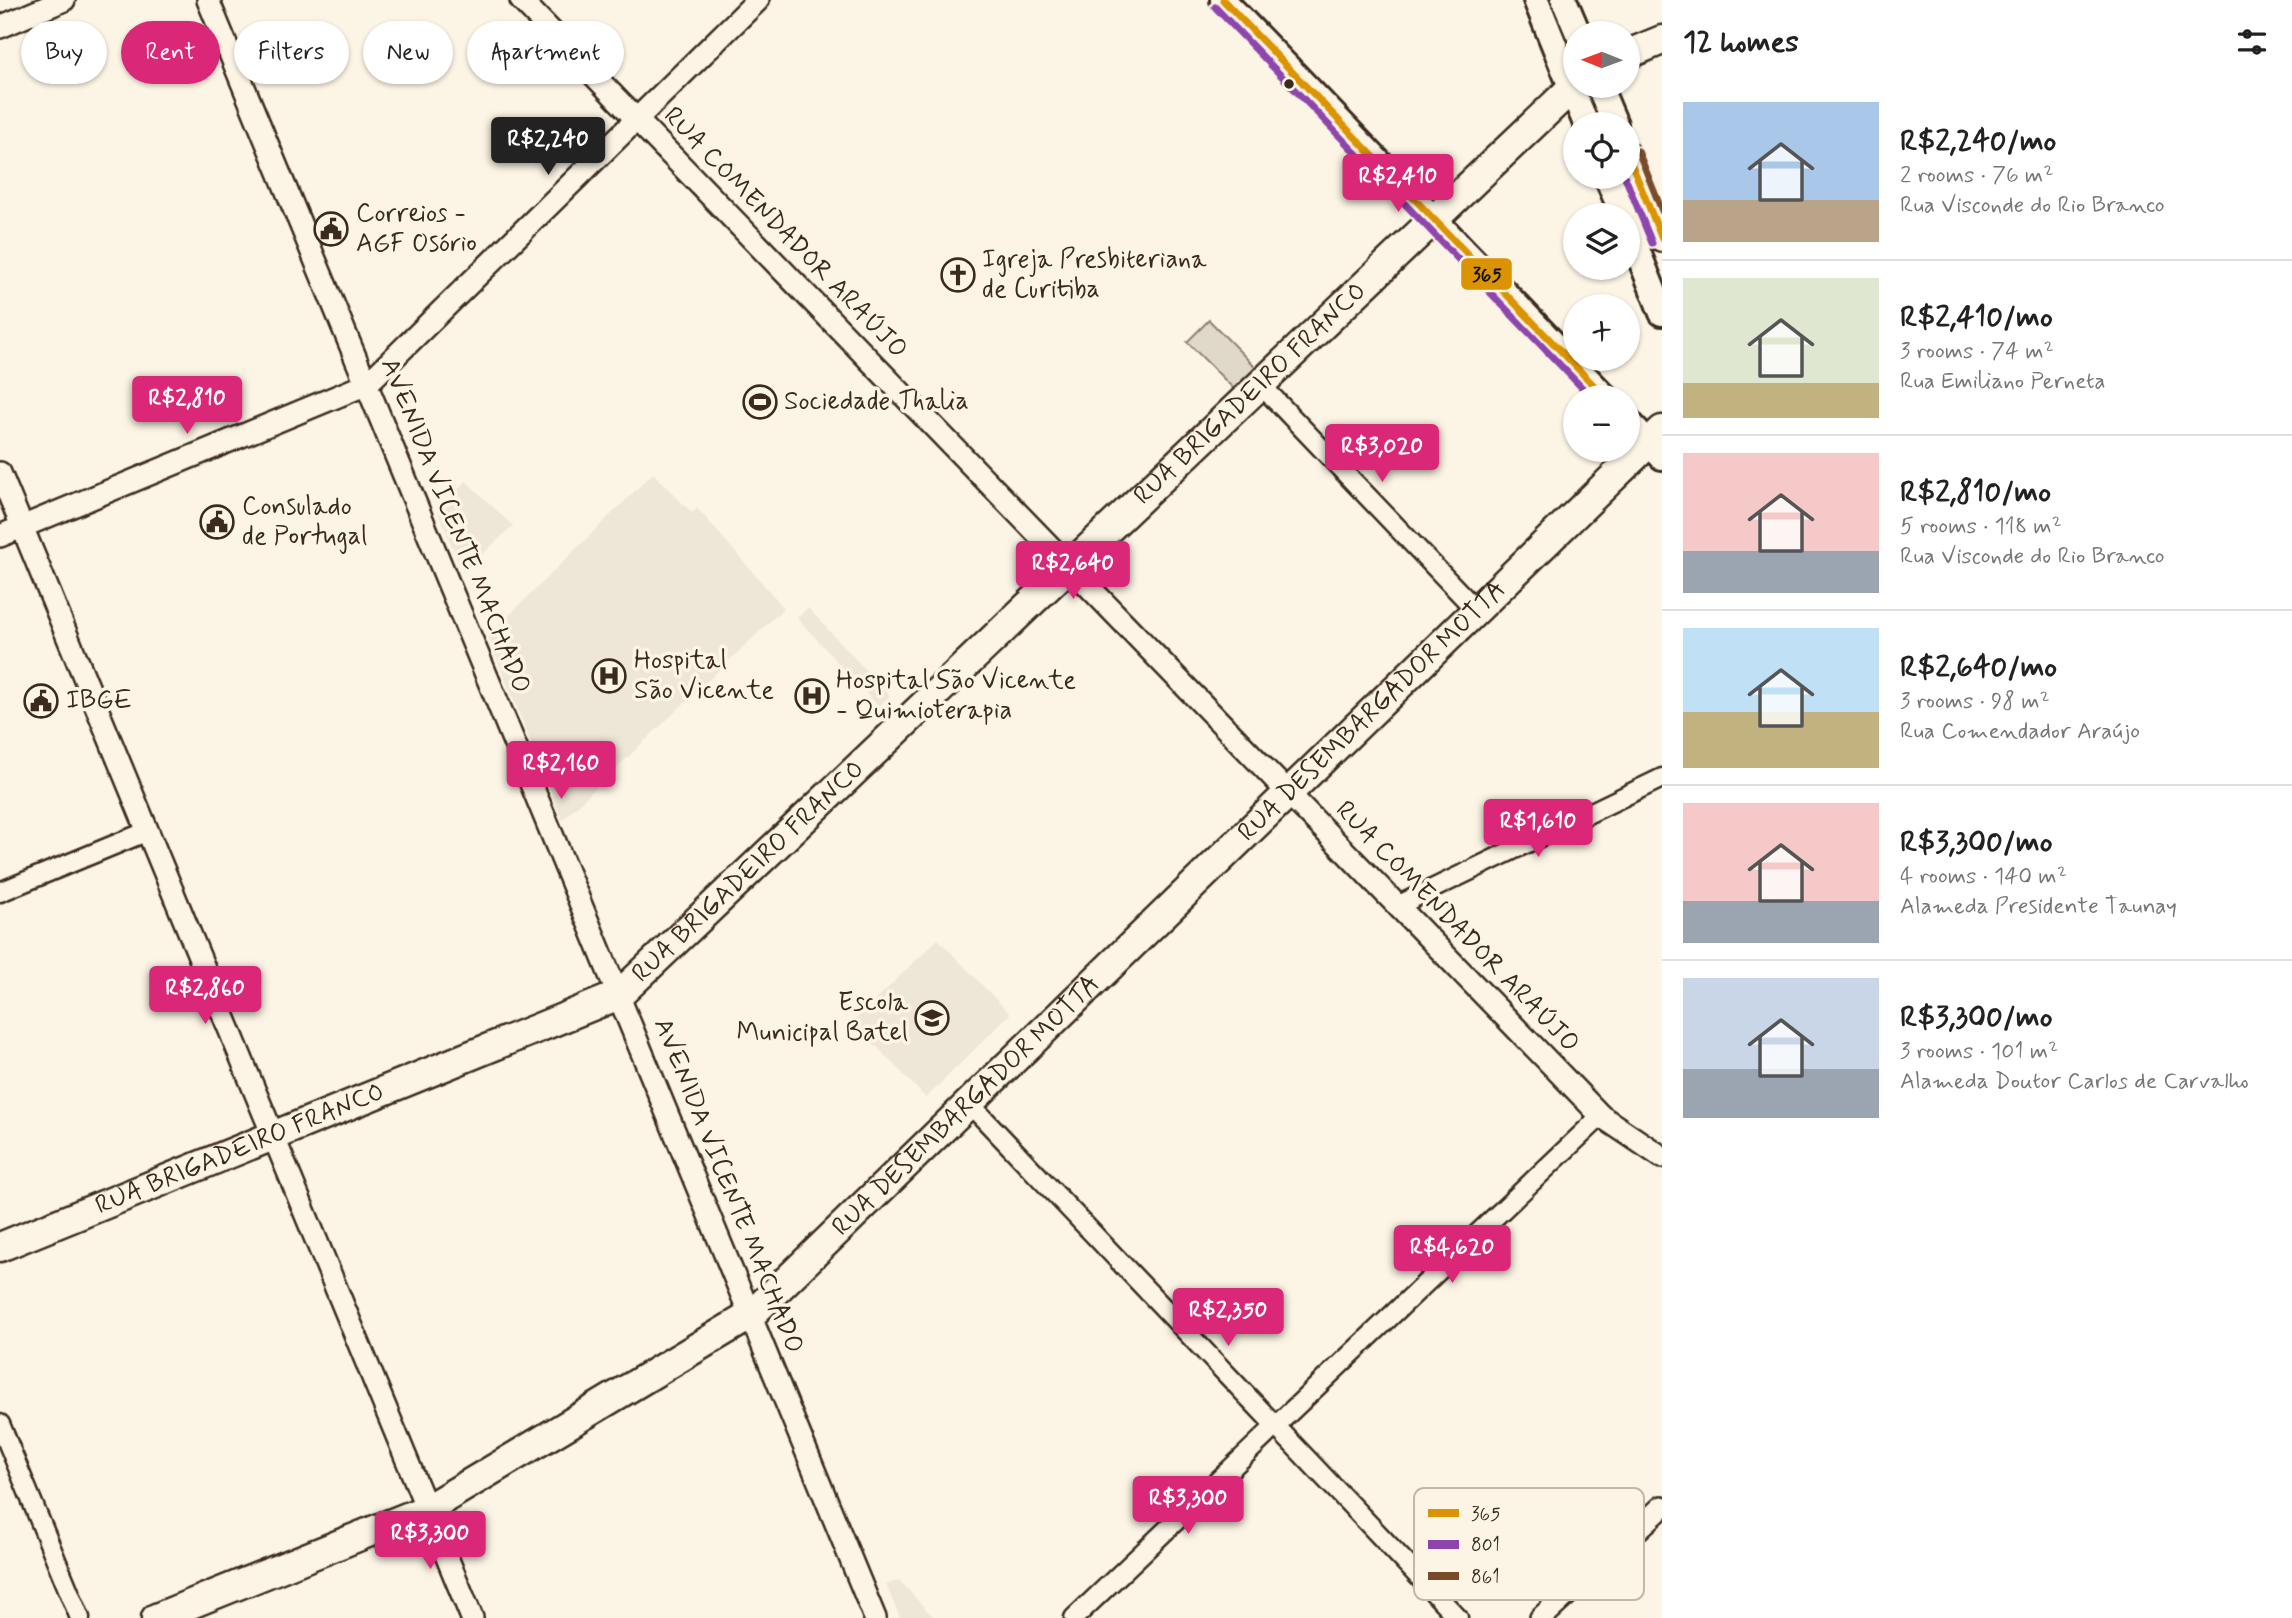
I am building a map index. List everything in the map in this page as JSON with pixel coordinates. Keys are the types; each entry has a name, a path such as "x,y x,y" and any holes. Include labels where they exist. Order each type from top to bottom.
{"main road":[{"path":"1223,0 1593,385"},
{"path":"1536,0 1563,63"},
{"path":"1564,0 1573,21"},
{"path":"1640,49 1662,40"},
{"name":"RUA BRIGADEIRO FRANCO","path":"0,1247 619,995 1563,96"},
{"path":"1640,185 1662,239"},
{"path":"1640,257 1662,313"},
{"path":"1640,430 1658,443"},
{"name":"RUA DESEMBARGADOR MOTTA","path":"156,1618 427,1508 751,1315 1476,610 1658,443"}],"street":[{"path":"0,27 64,0"},
{"name":"AVENIDA VICENTE MACHADO","path":"208,0 875,1618"},
{"name":"RUA COMENDADOR ARAÚJO","path":"521,0 1601,1116 1662,1157"},
{"path":"0,536 367,384 758,0"},
{"path":"1261,384 1476,610"},
{"path":"0,473 472,1618"},
{"path":"1397,906 1662,778"},
{"path":"0,892 148,831"},
{"path":"969,1103 1414,1572"},
{"path":"1074,1618 1601,1116"},
{"path":"0,1424 80,1618"},
{"path":"1644,1524 1662,1507"},
{"path":"1441,1600 1458,1618"},
{"path":"1541,1618 1561,1600"}],"shaded area":[{"path":"1209,320 1261,373 1240,395 1187,342"},
{"name":"Hospital São Vicente","path":"653,473 692,513 697,508 784,608 562,820 488,636"},
{"path":"466,481 513,526 463,572 438,512"},
{"path":"808,608 890,696 878,706 797,618"},
{"name":"Escola Municipal Batel","path":"938,939 1010,1014 926,1098 853,1022"},
{"path":"899,1580 934,1618 900,1618 886,1585"}],"transit line":[{"name":"365","path":"1223,0 1593,385"},
{"name":"801","path":"1215,7 1579,385"},
{"name":"861","path":"1640,156 1662,211"},
{"name":"365","path":"1640,185 1662,239"},
{"name":"801","path":"1630,189 1652,243"}],"place":[{"name":"Correios - AGF Osório","path":"331,229"},
{"name":"Igreja Presbiteriana de Curitiba","path":"958,275"},
{"name":"Sociedade Thalia","path":"760,402"},
{"name":"Consulado de Portugal","path":"217,522"},
{"name":"Hospital São Vicente","path":"609,676"},
{"name":"Hospital São Vicente - Quimioterapia","path":"812,696"},
{"name":"IBGE","path":"41,701"},
{"name":"Escola Municipal Batel","path":"932,1018"}]}
